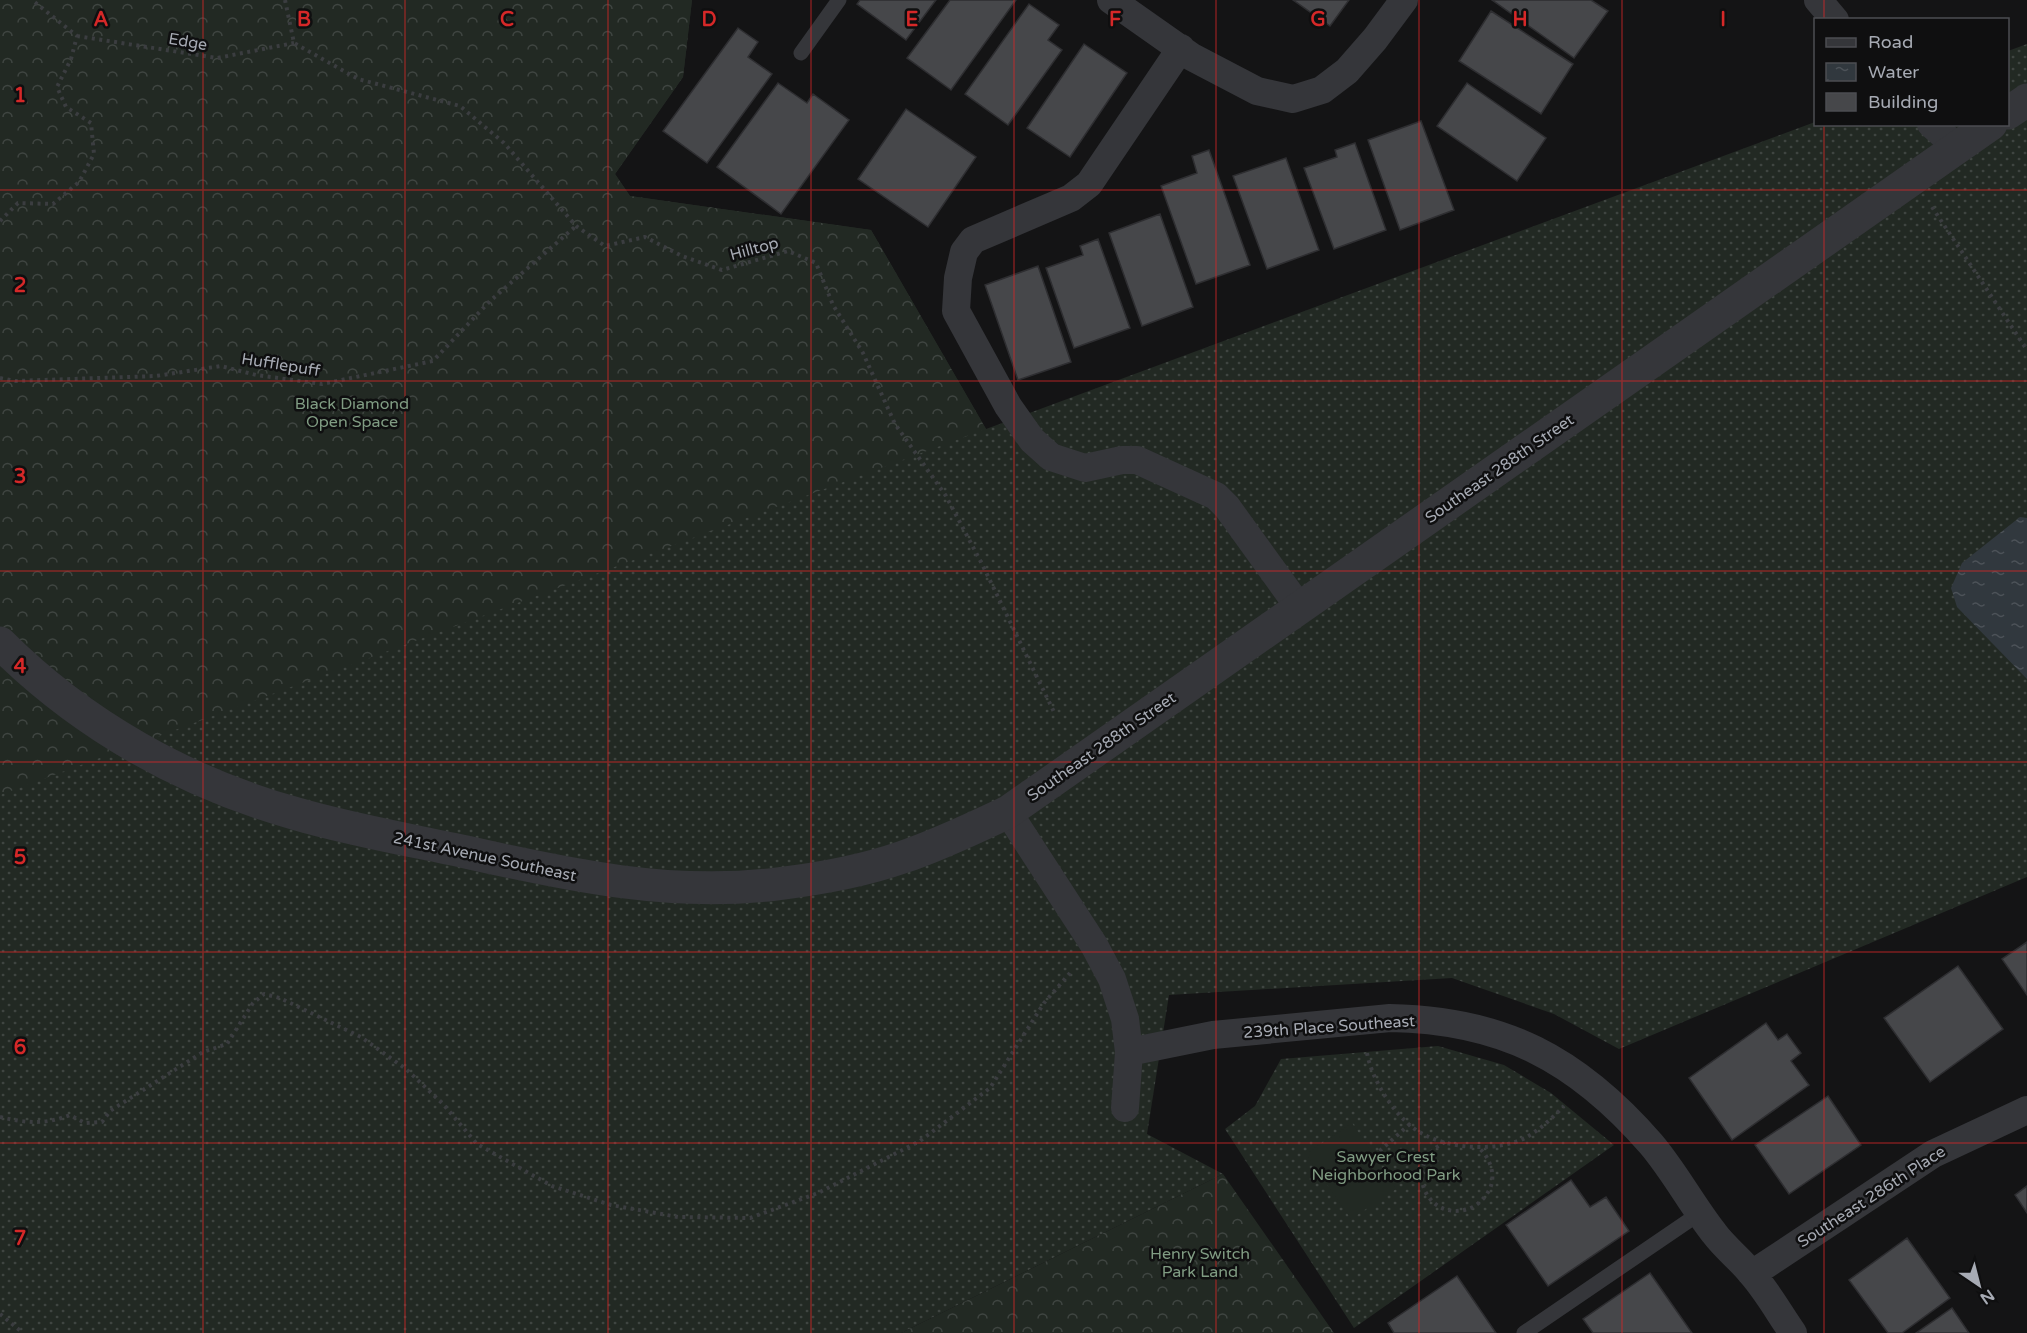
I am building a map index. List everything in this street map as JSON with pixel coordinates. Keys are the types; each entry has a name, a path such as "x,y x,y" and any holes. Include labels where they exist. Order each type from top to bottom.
{"street":[{"path":"1111,0 1192,57 1257,92 1293,99 1322,90 1347,71 1375,39 1404,0"},
{"path":"1818,0 1833,18"},
{"path":"1181,48 1089,184 1071,198 973,240 964,252 958,278 956,311 1008,406 1032,440 1051,457 1085,468 1122,459 1137,460 1216,496 1227,507 1299,607"},
{"path":"2009,112 2027,100"},
{"path":"1933,126 1958,148"},
{"name":"Southeast 288th Street","path":"1008,812 1988,126"},
{"name":"241st Avenue Southeast","path":"0,643 57,696 116,736 216,786 297,814 563,874 631,884 695,888 776,884 844,873 902,857 964,833 1008,812"},
{"path":"1008,812 1094,945 1112,980 1125,1019 1129,1052 1125,1108"},
{"name":"239th Place Southeast","path":"1129,1052 1213,1035 1361,1020 1419,1019 1462,1025 1502,1035 1531,1046 1564,1065 1587,1082 1617,1108 1652,1145 1716,1236 1752,1274 1793,1333"},
{"name":"Southeast 286th Place","path":"1752,1274 1933,1154 2027,1110"}],"lane":[{"path":"801,52 839,0"},
{"path":"1524,1333 1700,1213"}],"path":[{"path":"0,221 18,203 53,204 79,182 94,154 91,123 66,107 57,87 71,58 76,36 32,0"},
{"path":"285,0 294,43"},
{"name":"Edge","path":"76,36 217,58 294,43"},
{"name":"Hilltop","path":"294,43 358,79 460,106 504,143 576,226 605,246 645,237 682,256 722,270 788,251 816,263 833,304 863,353 895,424 951,505 1054,712"},
{"path":"1913,179 2027,350"},
{"name":"Hufflepuff","path":"0,378 15,381 156,376 221,366 256,375 322,384 433,361 490,300 576,226"},
{"path":"0,1117 38,1124 57,1120 70,1114 85,1123 102,1122 110,1111 203,1052 227,1044 253,1003 264,994 280,998 361,1037 406,1069 443,1104 477,1144 552,1186 612,1205 678,1216 750,1218 818,1193 920,1141 990,1088 1044,1003 1094,945"},
{"path":"1361,1020 1369,1065 1375,1081 1392,1105 1410,1124 1422,1134 1446,1142 1479,1148 1508,1144 1523,1138 1553,1118 1587,1082"},
{"path":"1374,1156 1410,1124"},
{"path":"1446,1142 1435,1147 1426,1158 1421,1171 1422,1184 1428,1197 1438,1206 1452,1211 1466,1210 1478,1204 1488,1194 1492,1180 1491,1167 1485,1154 1479,1148"},
{"path":"0,1314 23,1333"}],"green space":[{"path":"0,0 692,0 683,77 615,174 630,196 871,230 986,429 1814,122 1814,126 2009,126 2009,51 2027,44 2027,877 1619,1049 1554,1014 1452,978 1169,995 1147,1134 1223,1174 901,1333 0,1333"},
{"name":"Black Diamond Open Space","path":"0,0 692,0 683,77 615,174 630,196 871,230 986,429 0,795"},
{"name":"Sawyer Crest Neighborhood Park","path":"1438,1046 1504,1065 1551,1093 1614,1145 1354,1328 1225,1129 1255,1106 1281,1059"},
{"path":"1352,1123 1396,1189 1351,1219 1306,1154"},
{"name":"Henry Switch Park Land","path":"1223,1174 1334,1333 901,1333"}],"water":[{"path":"2020,517 2027,518 2027,679 1957,607 1951,588 1962,563"}],"building":[{"path":"860,0 936,0 906,40 857,4"},
{"path":"950,0 1016,0 951,90 907,58"},
{"path":"1293,0 1349,0 1330,26"},
{"path":"1492,0 1591,0 1608,11 1574,58"},
{"path":"1029,4 1059,25 1048,40 1062,50 1008,125 965,94"},
{"path":"1491,11 1573,64 1541,114 1459,61"},
{"path":"738,28 758,42 748,57 772,74 707,163 663,131"},
{"path":"1084,44 1127,73 1070,157 1027,128"},
{"path":"778,83 807,103 813,94 849,120 781,214 717,167"},
{"path":"1467,83 1546,138 1517,181 1437,126"},
{"path":"906,109 976,157 928,227 858,179"},
{"path":"1421,121 1454,210 1400,230 1368,140"},
{"path":"1355,143 1386,230 1334,249 1304,168 1337,157 1335,150"},
{"path":"1209,150 1250,265 1196,284 1161,186 1197,173 1192,156"},
{"path":"1286,158 1319,250 1267,269 1233,176"},
{"path":"1160,214 1193,307 1142,326 1109,233"},
{"path":"1098,239 1130,328 1074,348 1046,268 1083,255 1080,246"},
{"path":"1038,266 1071,362 1018,380 985,285"},
{"path":"2027,942 2027,995 2002,959"},
{"path":"1958,966 2003,1029 1930,1082 1884,1018"},
{"path":"1766,1023 1778,1040 1787,1034 1801,1053 1791,1061 1809,1085 1732,1140 1689,1078"},
{"path":"1828,1096 1861,1145 1789,1194 1755,1145"},
{"path":"1571,1180 1590,1207 1606,1197 1629,1231 1548,1286 1506,1225"},
{"path":"2027,1186 2027,1213 2015,1195"},
{"path":"1907,1238 1950,1298 1902,1333 1888,1333 1849,1280"},
{"path":"1650,1273 1692,1333 1593,1333 1583,1319"},
{"path":"1457,1276 1496,1333 1394,1333 1388,1323"},
{"path":"1952,1308 1969,1333 1916,1333"}]}
